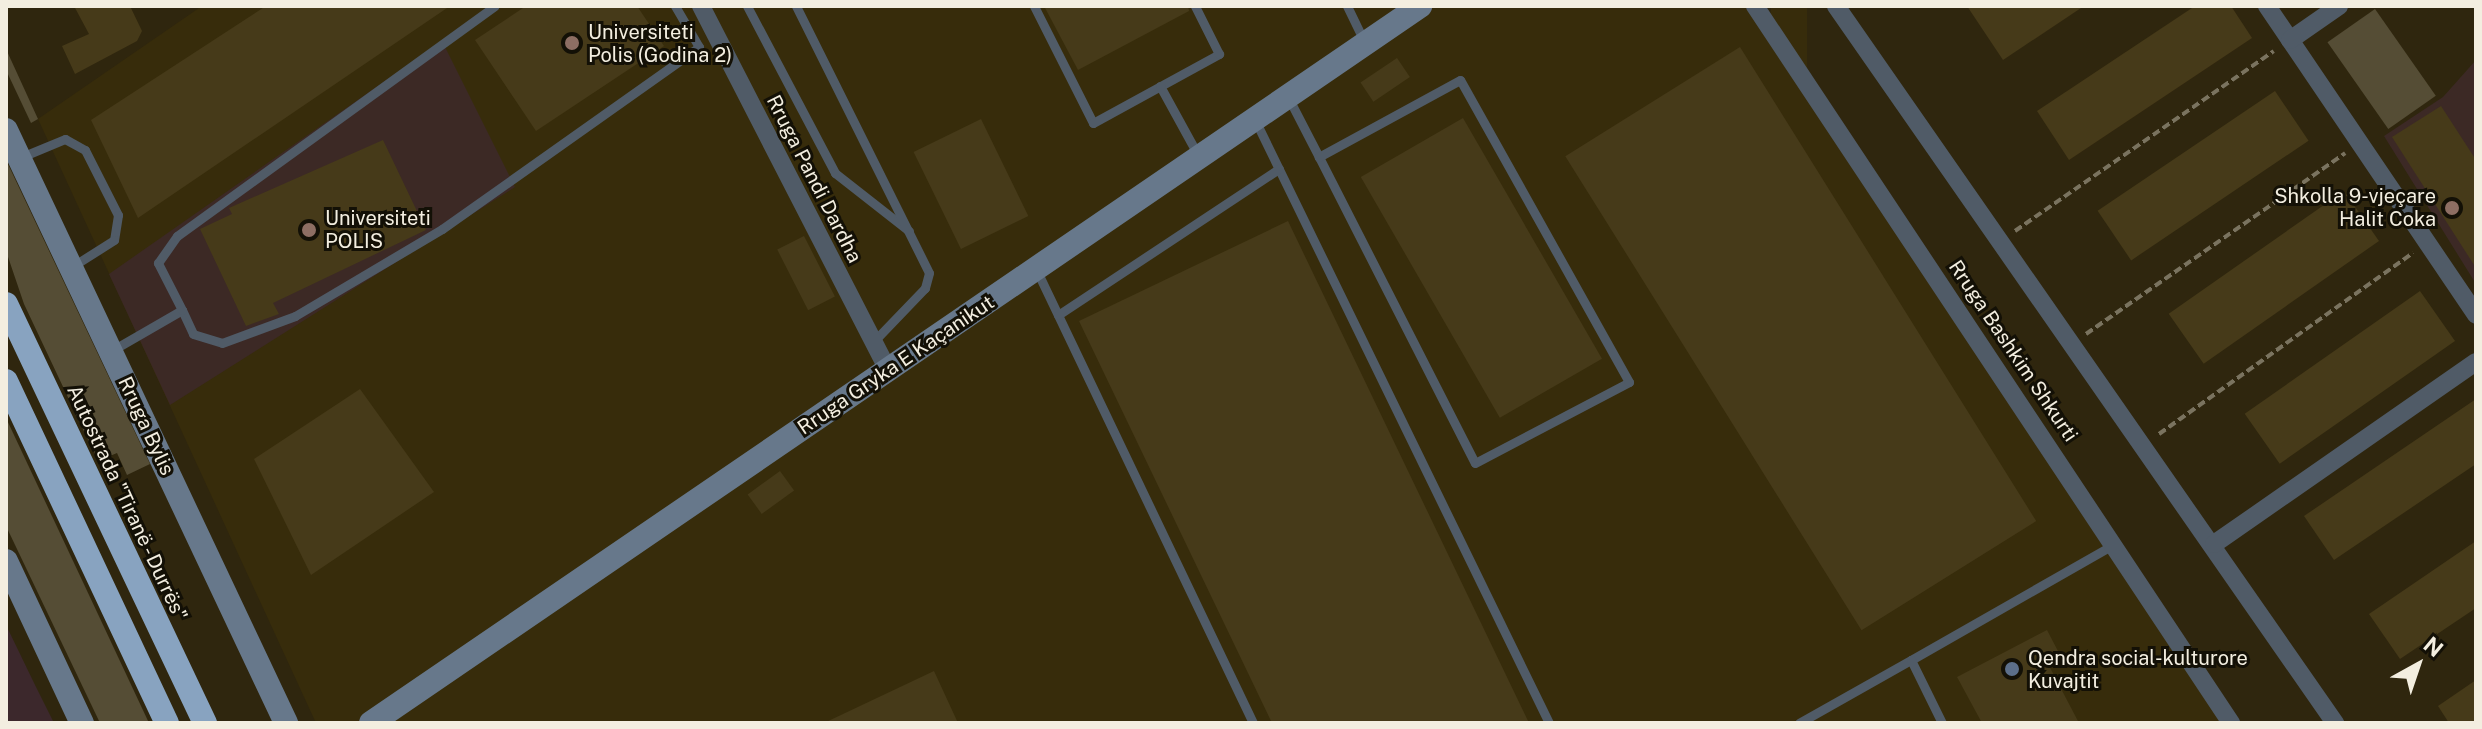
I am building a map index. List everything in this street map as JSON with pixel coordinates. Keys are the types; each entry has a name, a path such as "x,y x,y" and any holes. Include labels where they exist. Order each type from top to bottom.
{"highway":[{"name":"Autostrada \"Tiranë - Durrës\"","path":"7,306 205,723"},
{"path":"6,381 167,723"}],"street":[{"name":"Rruga Pandi Dardha","path":"701,6 889,372"},
{"name":"Rruga Gryka E Kaçanikut","path":"381,720 1420,6"},
{"name":"Rruga Bashkim Shkurti","path":"1755,6 2115,543 2231,723"},
{"path":"1836,6 2146,444 2335,723"},
{"path":"2267,6 2476,315"},
{"path":"2290,40 2339,6"},
{"name":"Rruga Bylis","path":"6,130 286,723"},
{"path":"2214,544 2476,362"},
{"path":"6,561 82,723"}],"lane":[{"path":"495,6 171,241 158,263 193,334 222,343 295,316 442,229 699,47 675,6"},
{"path":"747,6 835,173 912,233"},
{"path":"796,6 912,233 929,273 925,288 873,342"},
{"path":"1034,6 1093,123 1219,54 1195,6"},
{"path":"1347,6 1365,43"},
{"path":"1288,97 1475,463 1629,382 1460,80 1319,157"},
{"path":"1160,86 1199,158"},
{"path":"1255,120 1549,723"},
{"path":"19,158 65,139 85,150 118,215 114,240 71,268"},
{"path":"1058,315 1279,169"},
{"path":"1036,269 1253,723"},
{"path":"111,351 182,310"},
{"path":"1799,723 2115,543"},
{"path":"1911,660 1942,723"}],"path":[{"path":"2003,240 2290,40"},
{"path":"2075,342 2360,143"},
{"path":"2146,444 2428,243"}],"shaded area":[{"path":"202,6 1755,6 2237,723 316,723 38,119"},
{"path":"1771,6 1807,6 1807,723 1771,723"},
{"path":"2375,9 2436,96 2388,129 2327,42"},
{"name":"Universiteti POLIS","path":"442,41 515,187 170,405 109,274"},
{"path":"6,49 38,119 31,123 6,70"},
{"name":"Shkolla 9-vjeçare Halit Coka","path":"2476,60 2476,284 2384,136 2443,97"},
{"path":"6,160 150,464 127,475 117,453 98,461 24,304 6,251"},
{"path":"6,418 149,723 100,723 6,526"},
{"path":"6,625 36,687 54,723 6,723"}],"building":[{"path":"74,6 130,6 142,31 137,41 75,74 62,46 89,34"},
{"path":"266,6 450,6 138,218 91,120"},
{"path":"526,6 637,6 664,46 536,131 475,40"},
{"path":"1044,6 1188,6 1189,11 1078,70"},
{"path":"1967,6 2084,6 2003,60"},
{"path":"2195,6 2231,6 2252,38 2069,160 2037,111"},
{"path":"1740,47 2036,521 1862,630 1565,156"},
{"path":"1397,58 1410,77 1373,102 1361,83"},
{"path":"2275,91 2309,141 2131,260 2098,211"},
{"name":"Shkolla 9-vjeçare Halit Coka","path":"2441,106 2476,160 2476,268 2392,137"},
{"path":"1463,118 1602,359 1500,418 1361,177"},
{"path":"981,119 1028,216 961,249 914,152"},
{"path":"383,140 426,230 273,303 279,314 246,326 200,229 232,214 229,208"},
{"path":"2344,191 2379,241 2204,364 2169,314"},
{"path":"1288,221 1529,723 1272,723 1079,321"},
{"path":"804,236 835,297 808,310 777,250"},
{"path":"2420,291 2455,341 2280,464 2245,414"},
{"path":"360,389 434,492 311,575 254,459"},
{"path":"2476,399 2476,464 2334,560 2304,516"},
{"path":"780,471 794,490 762,514 748,495"},
{"path":"2476,541 2476,608 2400,659 2369,614"},
{"name":"Qendra social-kulturore Kuvajtit","path":"2047,630 2059,653 2046,660 2079,723 1982,723 1957,677"},
{"path":"934,671 958,723 824,723"},
{"path":"2476,680 2476,723 2449,723 2438,706"}],"place":[{"name":"Universiteti Polis (Godina 2)","path":"572,43"},
{"name":"Shkolla 9-vjeçare Halit Coka","path":"2452,208"},
{"name":"Universiteti POLIS","path":"309,230"},
{"name":"Qendra social-kulturore Kuvajtit","path":"2012,669"}]}
